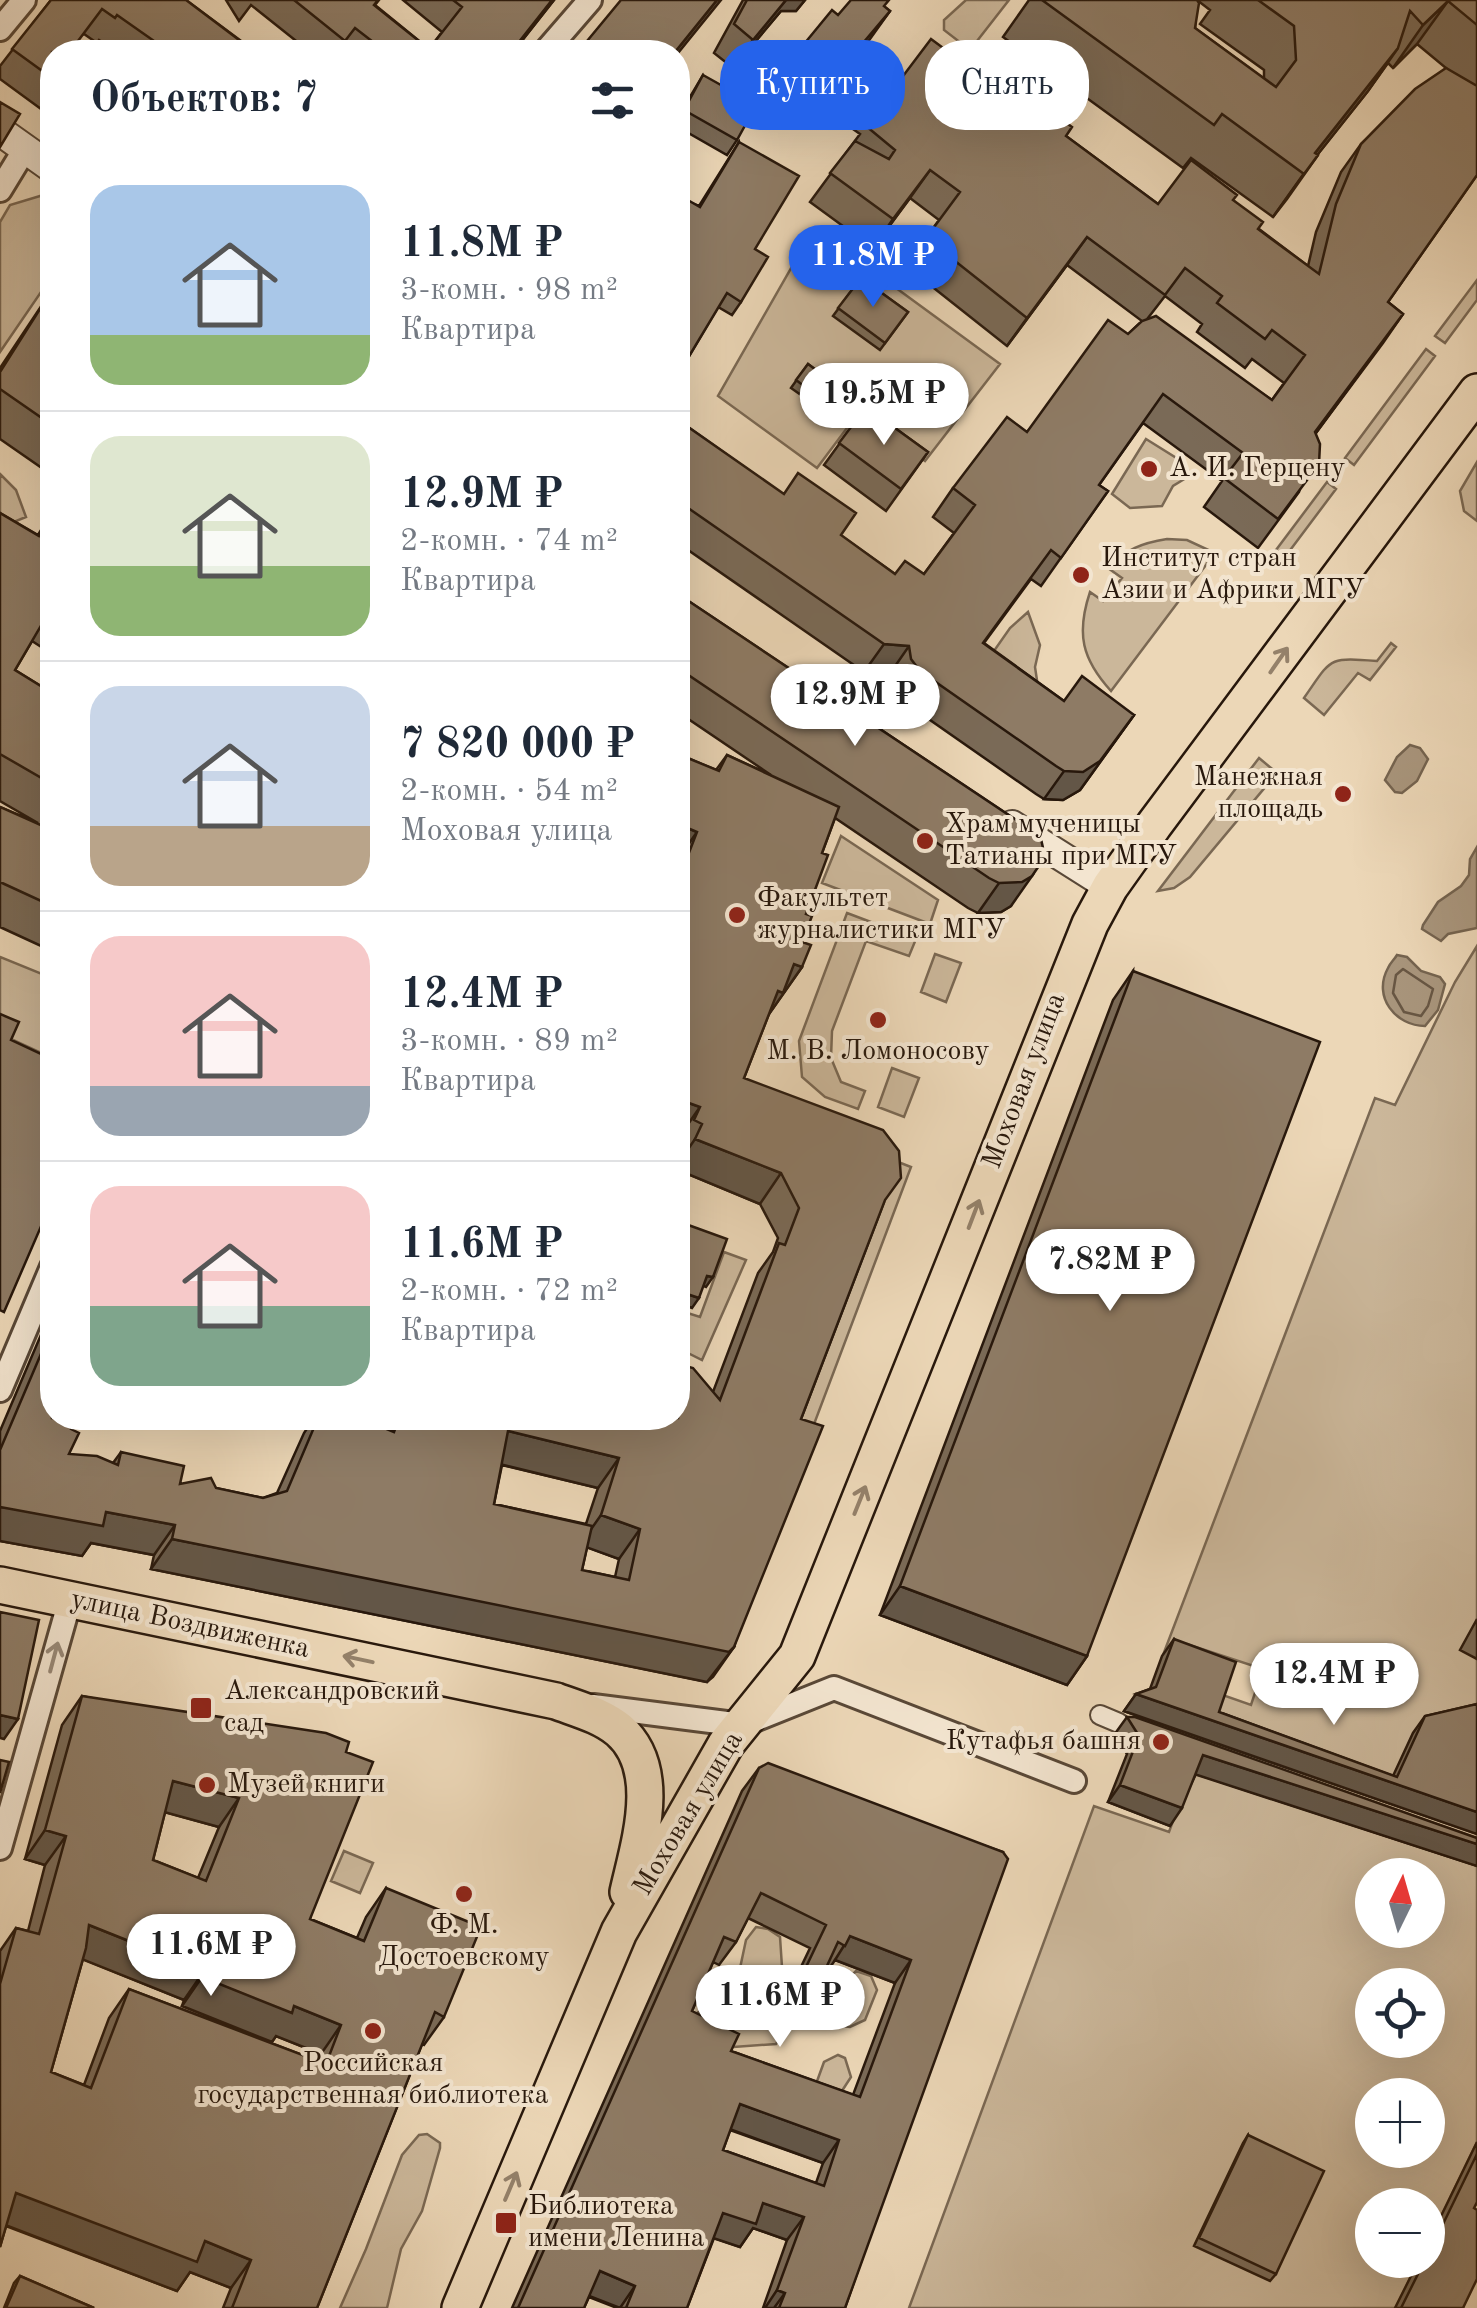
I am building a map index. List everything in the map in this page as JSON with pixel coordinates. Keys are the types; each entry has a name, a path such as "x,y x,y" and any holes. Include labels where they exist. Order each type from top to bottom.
{"main road":[{"name":"Моховая улица","path":"460,2308 619,1932 726,1744 798,1656 940,1305 1064,983 1110,887 1477,392"},
{"name":"улица Воздвиженка","path":"0,1585 556,1701 595,1715 618,1729 633,1746 642,1768 645,1806"},
{"name":"Моховая улица","path":"619,1932 645,1806"}],"street":[{"path":"0,28 24,0"},
{"path":"556,40 590,0"},
{"path":"0,131 40,160"},
{"path":"0,190 25,149"},
{"path":"989,809 1110,887"},
{"path":"0,1390 40,1295"},
{"path":"0,1848 70,1600"},
{"name":"улица Воздвиженка","path":"556,1701 742,1725 834,1688 1074,1781"},
{"path":"1100,1715 1118,1723"}],"shaded area":[{"path":"966,0 1009,0 978,40 957,40 944,30 944,20"},
{"path":"40,196 40,294 0,352 0,222 10,205"},
{"path":"814,228 1000,364 925,461 859,412 817,468 718,396"},
{"path":"1477,280 1477,300 1445,343 1435,336"},
{"path":"1426,349 1435,356 1354,465 1345,458"},
{"path":"1146,439 1188,470 1186,478 1173,486 1162,506 1130,508 1112,494"},
{"path":"1477,462 1477,521 1464,511 1460,491"},
{"path":"0,474 16,490 26,517 9,524 0,521"},
{"path":"1327,482 1336,489 1285,557 1276,550"},
{"path":"1167,539 1187,540 1215,553 1111,691 1094,668 1084,645 1083,621 1090,592 1103,601 1122,578 1108,568 1115,561 1135,548"},
{"path":"1028,612 1040,645 1035,667 1038,687 982,668 1010,628"},
{"path":"1391,643 1396,647 1370,680 1358,673 1324,715 1304,698 1332,663 1348,659 1377,661"},
{"path":"1259,758 1277,773 1190,877 1174,888 1158,891"},
{"path":"841,836 938,900 930,924 822,883"},
{"path":"847,913 916,939 909,956 866,941 832,1031 831,1058 841,1082 865,1091 858,1109 825,1097 802,1077 799,1041"},
{"path":"1477,946 1477,2142 1445,2208 1445,2188 1355,2188 1355,2278 1410,2278 1396,2308 909,2308 1094,1806 1169,1832 1220,1694 1251,1705 1263,1669 1187,1644 1163,1655 1375,1098 1395,1105 1455,982"},
{"path":"935,954 961,963 946,1002 921,992"},
{"path":"0,957 40,973 40,1052 0,1034"},
{"path":"892,1068 919,1078 904,1117 878,1107"},
{"path":"728,1095 911,1167 802,1456 780,1449 861,1238"},
{"path":"724,1252 746,1260 702,1360 690,1354 690,1314 700,1317"},
{"path":"344,1851 373,1863 360,1893 331,1881"},
{"path":"756,1927 780,1937 782,1967 767,1995 774,2022 782,2033 776,2044 706,2049 674,2058 697,2013 736,1987 746,1940"},
{"path":"856,1971 871,1976 877,1990 865,2020 842,2026 837,2012 839,1997"},
{"path":"838,2055 845,2058 851,2077 838,2097 816,2084 824,2062"},
{"path":"427,2134 440,2143 440,2148 422,2211 401,2249 387,2308 340,2308 402,2155 419,2135"}],"water":[{"path":"1410,745 1420,748 1428,759 1417,781 1402,793 1395,792 1385,780 1397,757"},
{"path":"1477,847 1477,928 1448,934 1441,941 1422,929 1423,925 1438,902 1461,886 1469,875 1470,859"},
{"path":"1397,955 1407,957 1421,971 1440,977 1445,984 1438,1010 1425,1026 1396,1015 1385,999 1384,979"}],"building":[{"path":"51,0 186,0 239,40 153,40 102,9 79,40 40,40 40,69 12,49"},
{"path":"294,0 378,0 374,5 418,40 370,40 355,28 344,40"},
{"path":"453,0 552,0 520,40 436,40 462,7"},
{"path":"621,0 717,0 685,40 588,40"},
{"path":"747,0 786,0 753,40 734,24"},
{"path":"851,0 889,0 884,6 890,11 866,40 807,40 832,10 838,15"},
{"path":"1042,0 1197,0 1195,28 1276,87 1296,60 1294,26 1258,0 1477,0 1477,25 1448,1 1423,25 1410,11 1398,48 1315,153 1318,155 1304,174 1222,114 1214,125"},
{"path":"925,47 925,130 1070,130 1066,136 1158,204 1191,160 1237,195 1233,200 1263,222 1258,229 1319,274 1336,204 1361,144 1415,89 1446,68 1477,86 1477,175 1388,302 1403,314 1315,432 1320,444 1319,464 1278,519 1224,478 1243,453 1163,394 1099,485 1108,491 1061,558 1051,550 983,643 1064,701 1082,676 1134,715 1100,761 1083,772 1064,771 1056,766 920,671 911,659 909,646 884,644 690,509 690,428 784,494 798,473 856,513 841,535 895,574 905,561 924,574 975,505 953,488 1007,417 1027,432 1108,320 1128,334 1142,321 1156,316 1272,400 1305,355 1272,330 1265,339 1217,303 1222,296 1185,268 1165,295 1087,237 1027,318 926,238 960,192 930,170 893,219 830,173 855,141 889,159 895,150 871,130 905,130 905,73"},
{"path":"703,75 720,85 720,130 743,130 737,140 690,113 690,99"},
{"path":"0,102 20,114 0,147"},
{"path":"739,142 799,176 755,249 768,257 741,302 727,293 690,355 690,201 700,207"},
{"path":"861,278 908,312 885,343 838,308"},
{"path":"40,309 40,417 0,389 0,372"},
{"path":"808,364 828,379 816,395 796,380"},
{"path":"866,407 928,452 901,489 839,443"},
{"path":"0,513 40,534 40,627 15,670 40,686 40,777 0,754"},
{"path":"690,602 1041,839 1045,857 1032,876 1022,882 999,883 690,676"},
{"path":"727,755 839,807 822,853 828,855 806,914 812,916 802,942 811,945 802,967 794,964 783,993 778,991 744,1078 883,1130 899,1151 901,1178 885,1200 801,1419 823,1426 729,1652 172,1539 175,1525 106,1512 103,1526 0,1507 0,1450 40,1356 40,1430 79,1433 69,1454 97,1456 118,1465 121,1452 184,1466 180,1484 211,1478 216,1488 263,1498 287,1491 313,1430 690,1430 690,1367 720,1400 779,1243 785,1245 799,1208 781,1173 695,1139 702,1124 694,1120 700,1107 690,1103 690,850 697,832 690,829 690,759 719,771","holes":["508,1431 619,1458 601,1515 640,1529 629,1580 582,1570 592,1526 494,1504"]},
{"path":"0,807 40,825 40,900 0,882"},
{"path":"1133,971 1320,1042 1087,1656 900,1586"},
{"path":"0,1014 19,1022 11,1040 40,1053 40,1229 4,1312 0,1310"},
{"path":"690,1226 727,1239 713,1277 707,1276 699,1298 690,1295"},
{"path":"0,1612 39,1620 18,1719 0,1715"},
{"path":"1174,1639 1236,1662 1219,1712 1397,1777 1425,1716 1477,1704 1477,1812 1136,1694 1156,1687"},
{"path":"82,1696 326,1733 349,1742 346,1752 373,1762 310,1919 364,1941 386,1888 481,1927 444,2017 435,2012 317,2308 232,2308 251,2260 205,2241 197,2262 16,2193 0,2247 0,1984 16,1928 39,1934 66,1836 45,1830","holes":["173,1781 239,1798 206,1881 153,1860","89,1925 204,1971 202,1977 292,2013 294,2006 341,2025 326,2064 129,1989 91,2088 51,2072"]},
{"path":"1127,1717 1477,1838 1477,1844 1203,1755 1182,1808 1120,1785 1139,1736"},
{"path":"0,1760 9,1762 0,1793"},
{"path":"768,1763 1003,1852 1008,1859 845,2308 779,2308 785,2293 777,2290 804,2217 763,2203 756,2224 723,2213 687,2308 626,2308 635,2286 600,2271 584,2308 518,2308 759,1768","holes":["761,1893 826,1925 797,1986 814,1994 838,1942 845,1946 850,1936 911,1960 860,2097 731,2051 739,2034 692,2011 724,1937 736,1942","740,2104 839,2140 824,2186 723,2150"]},
{"path":"1248,2135 1324,2171 1276,2274 1199,2238"},
{"path":"1477,2154 1477,2279 1463,2308 1401,2308 1416,2278 1445,2278 1445,2220"},
{"path":"20,2276 94,2308 6,2308"}],"place":[{"name":"А. И. Герцену","path":"1149,469"},
{"name":"Институт стран Азии и Африки МГУ","path":"1081,575"},
{"name":"Манежная площадь","path":"1343,794"},
{"name":"Храм мученицы Татианы при МГУ","path":"925,841"},
{"name":"Факультет журналистики МГУ","path":"737,915"},
{"name":"М. В. Ломоносову","path":"878,1020"},
{"name":"Александровский сад","path":"201,1708"},
{"name":"Кутафья башня","path":"1161,1742"},
{"name":"Музей книги","path":"207,1785"},
{"name":"Ф. М. Достоевскому","path":"464,1894"},
{"name":"Российская государственная библиотека","path":"373,2031"},
{"name":"Библиотека имени Ленина","path":"506,2223"}]}
